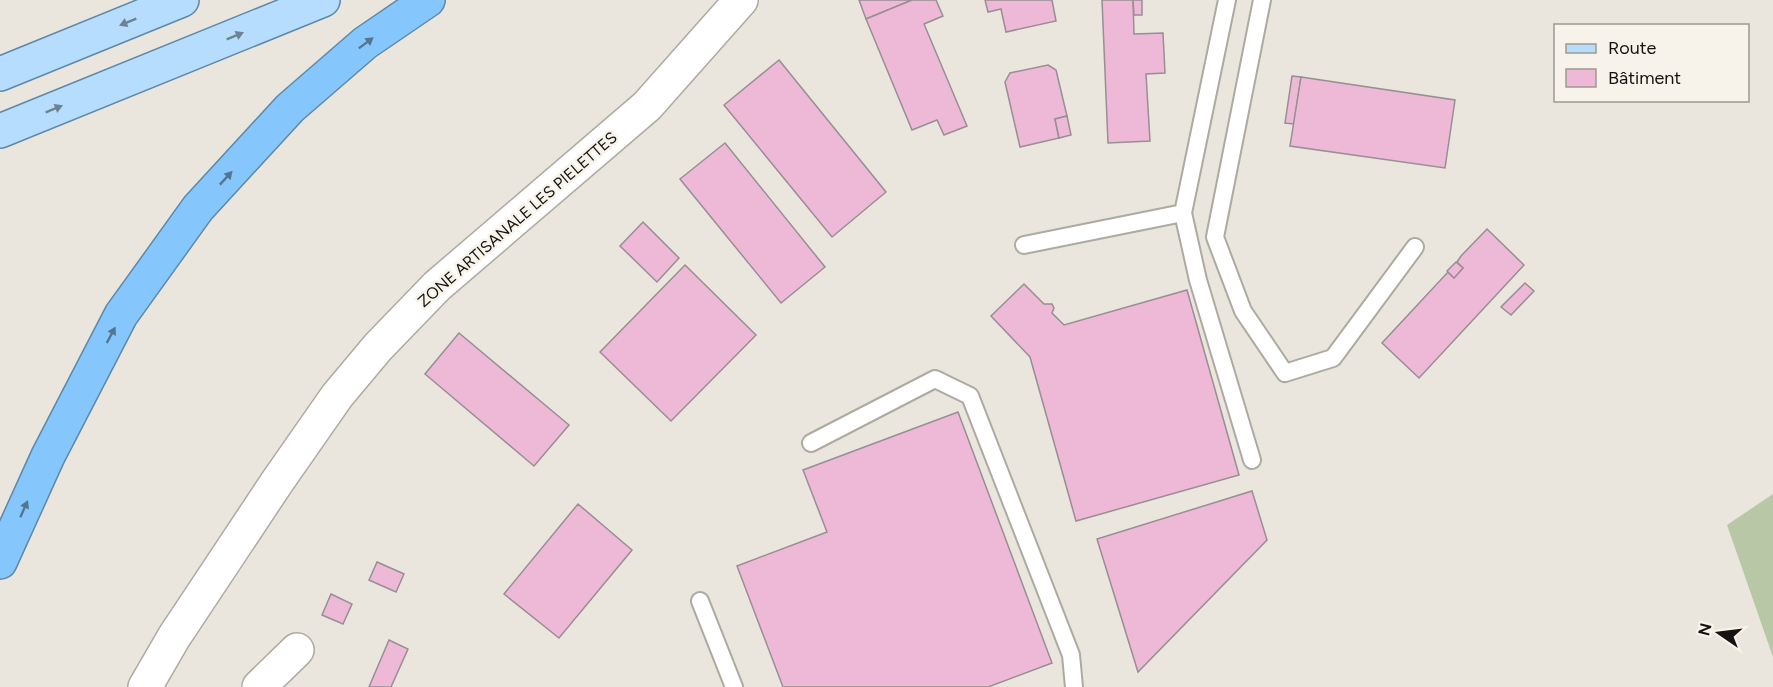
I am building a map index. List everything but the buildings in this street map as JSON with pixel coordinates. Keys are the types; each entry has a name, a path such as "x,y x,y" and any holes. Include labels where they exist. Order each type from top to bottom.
{"highway":[{"path":"0,562 48,456 121,315 198,208 290,108 365,43 428,0"}],"main road":[{"path":"0,75 182,0"},
{"path":"0,131 323,0"}],"street":[{"name":"ZONE ARTISANALE LES PIELETTES","path":"145,687 174,637 277,482 337,396 378,346 437,286 647,106 741,0"},
{"path":"259,687 297,650"}],"lane":[{"path":"1227,0 1183,213 1198,280 1252,460"},
{"path":"1262,0 1215,237 1243,311 1285,373 1333,358 1415,247"},
{"path":"1024,245 1183,213"},
{"path":"811,443 935,379 970,396 1071,655 1074,687"},
{"path":"700,601 734,687"}],"green space":[{"path":"1773,494 1773,657 1727,525"}]}
